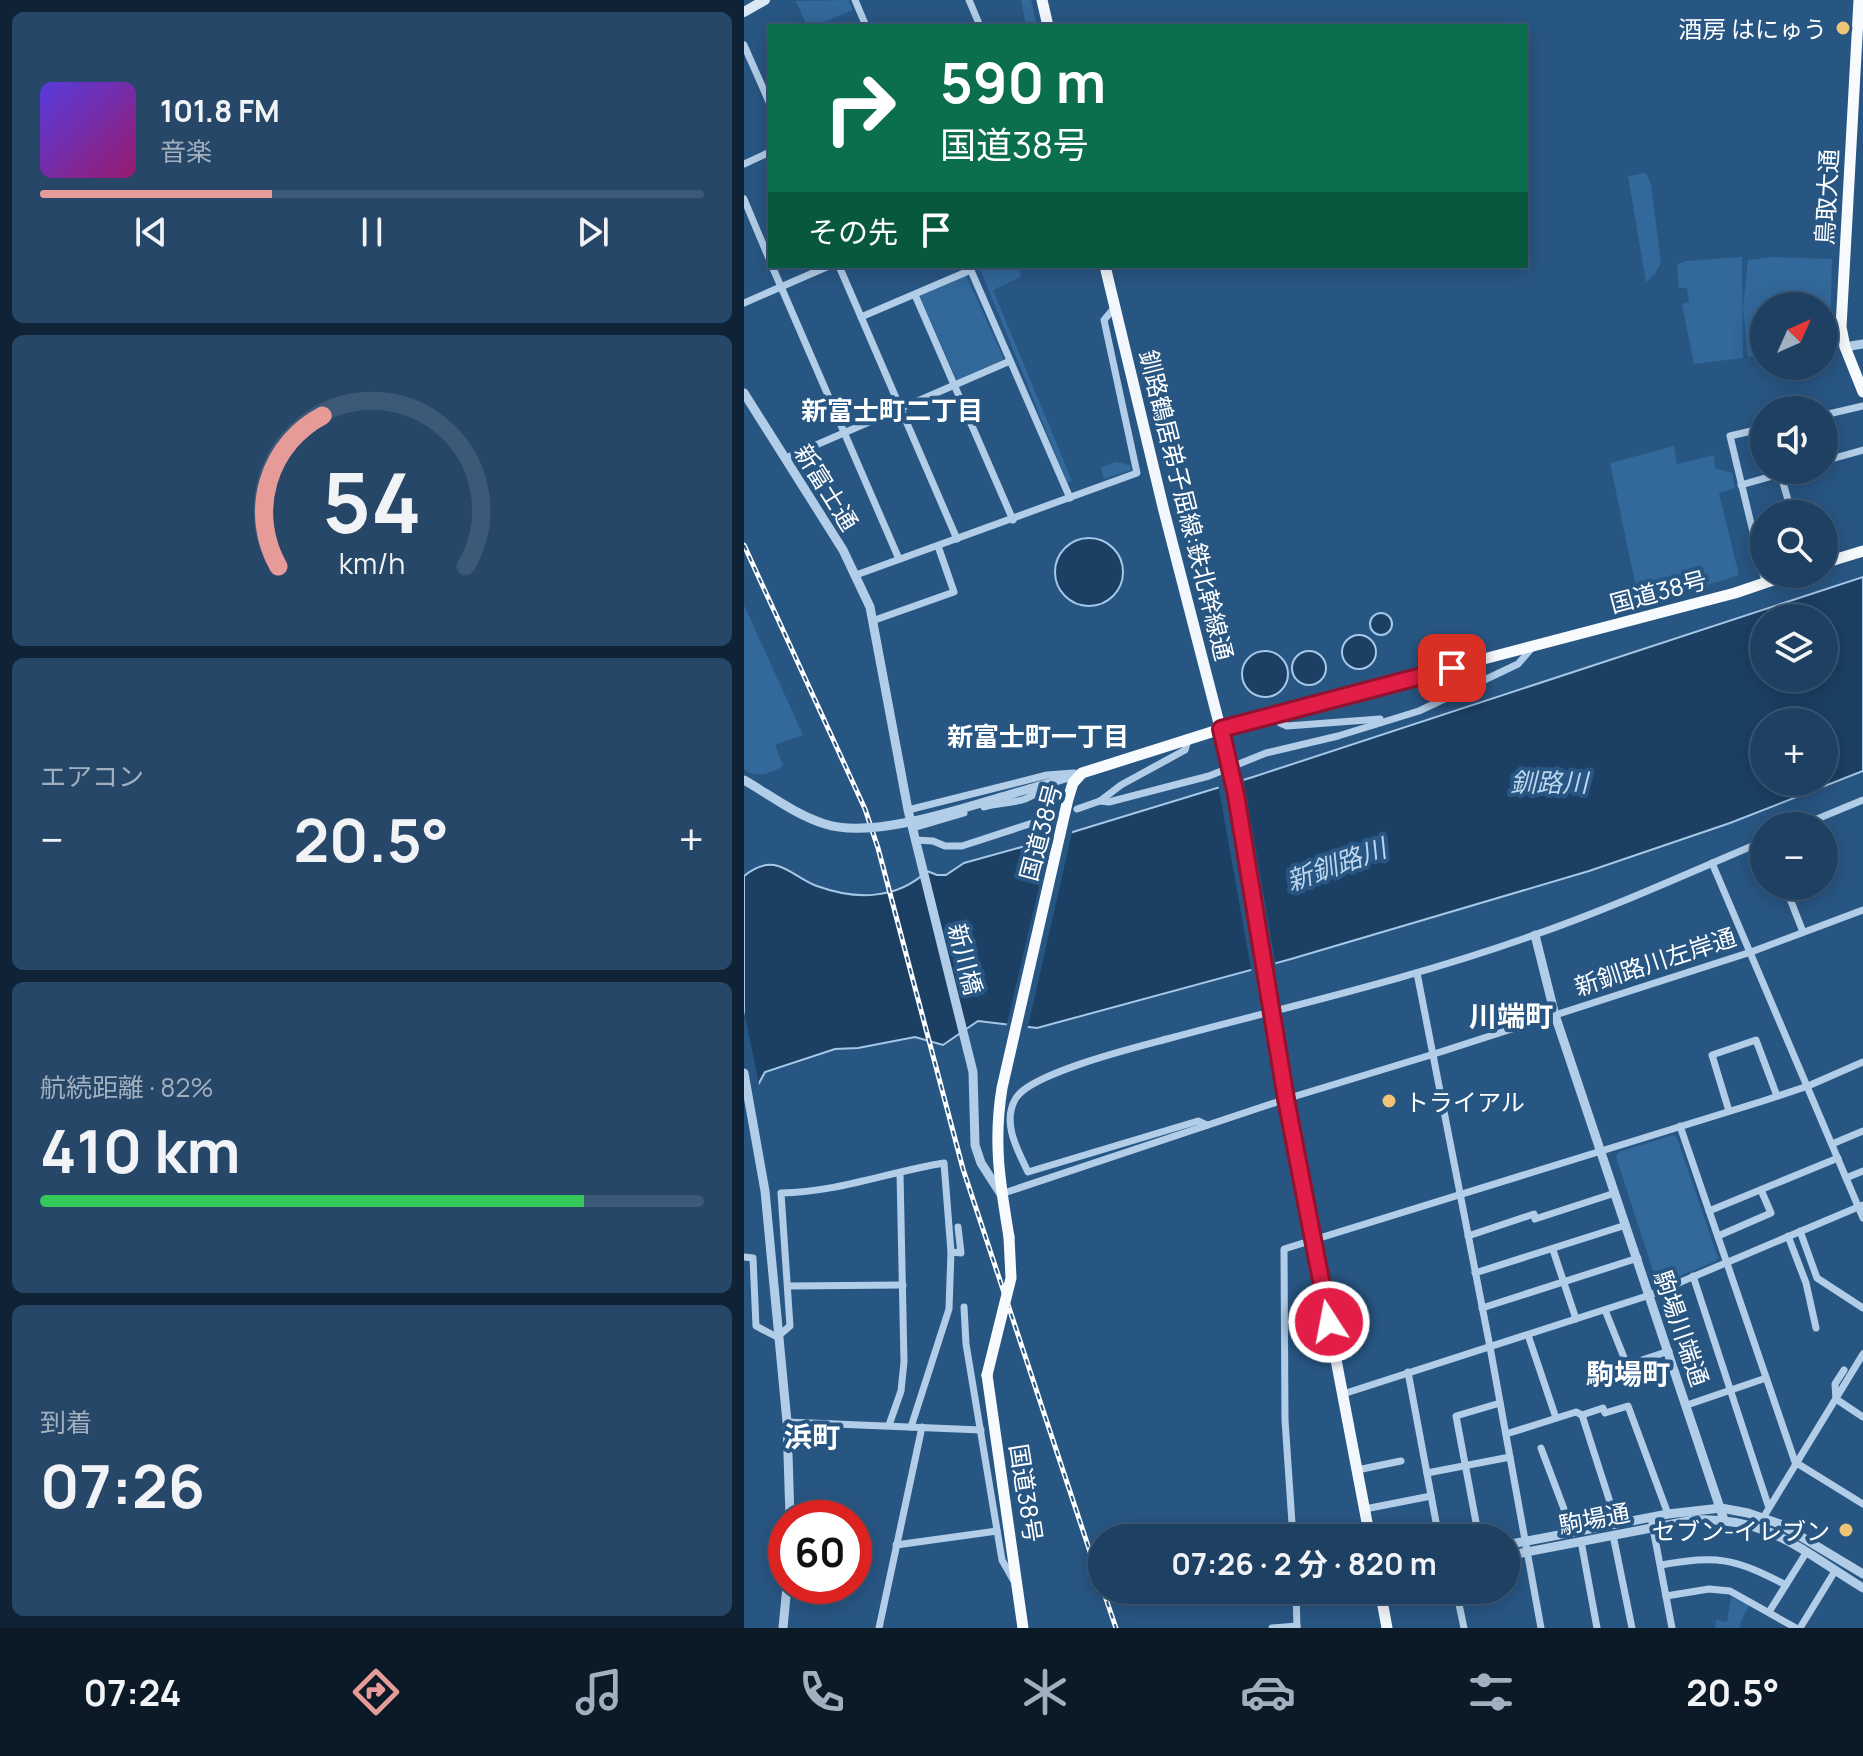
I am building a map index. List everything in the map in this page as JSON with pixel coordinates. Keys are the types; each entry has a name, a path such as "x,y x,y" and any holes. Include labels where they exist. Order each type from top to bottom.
{"highway":[{"name":"鳥取大通","path":"1860,8 1841,327 1845,347 1863,392"},
{"path":"1838,559 1863,551"},
{"name":"国道38号","path":"1023,1628 987,1375 1011,1278 996,1126 1059,816 1073,783 1082,773 1221,729 1750,588"}],"main road":[{"path":"744,12 765,0"},
{"path":"1042,0 1048,24"},
{"name":"釧路鶴居弟子屈線:鉄北幹線通","path":"1105,268 1236,795 1286,1099 1368,1524"},
{"path":"1383,1604 1387,1628"}],"street":[{"path":"855,0 865,24"},
{"path":"969,0 979,24"},
{"path":"744,45 768,99"},
{"path":"744,164 768,153"},
{"path":"744,199 768,256"},
{"path":"773,268 899,559"},
{"path":"744,303 824,268"},
{"path":"840,268 957,539"},
{"path":"861,317 970,268 1070,498"},
{"path":"915,295 1013,520"},
{"path":"856,575 1137,473 1104,320 1115,307"},
{"path":"1845,347 1863,344"},
{"path":"786,458 1010,361"},
{"name":"新富士通","path":"744,393 856,575 870,607 908,810"},
{"path":"1838,412 1863,406"},
{"path":"1750,431 1730,436 1750,521"},
{"path":"1838,457 1863,450"},
{"path":"1741,485 1750,482"},
{"path":"872,621 954,592 938,546"},
{"path":"1100,801 1109,802 1209,776 1266,753 1338,736 1419,711 1518,664 1533,647"},
{"path":"1274,715 1287,726 1394,718"},
{"path":"1077,809 1100,801 1121,785 1185,750 1188,740"},
{"path":"908,810 1047,775 1082,773"},
{"path":"744,780 807,817 845,829 882,828 1082,773"},
{"path":"913,828 990,805 1019,801 1036,795 1045,785"},
{"path":"1834,812 1863,800"},
{"name":"新川橋","path":"908,810 973,1072 975,1145 981,1163 1001,1194"},
{"path":"915,840 962,846 1059,816"},
{"path":"1207,1125 1198,1121 1028,1172 1011,1136 1016,1098 1036,1084 1097,1057 1271,1006 1417,973 1535,935 1750,847"},
{"path":"1712,863 1846,1178 1861,1206 1863,1218"},
{"path":"1790,900 1803,932"},
{"name":"新釧路川左岸通","path":"1001,1194 1286,1099 1751,952 1863,910"},
{"name":"駒場川端通","path":"1535,935 1555,1015 1724,1520"},
{"path":"1417,973 1541,1628"},
{"path":"1729,1111 1712,1055 1756,1040 1777,1096"},
{"path":"1292,1524 1285,1420 1284,1249 1808,1086 1863,1062"},
{"path":"744,1073 765,1191 787,1422 790,1500"},
{"path":"1680,1126 1795,1462 1863,1504"},
{"path":"1832,1144 1863,1131"},
{"path":"1709,1211 1838,1158"},
{"path":"777,1337 790,1326 781,1193 841,1188 944,1163 951,1252 949,1309 911,1427"},
{"path":"1846,1178 1863,1171"},
{"path":"889,1425 903,1375 900,1173"},
{"path":"1718,1236 1771,1213 1761,1190"},
{"path":"1468,1236 1534,1214 1535,1219 1615,1193"},
{"path":"1343,1394 1650,1295 1861,1206"},
{"path":"1475,1273 1626,1225"},
{"path":"951,1252 961,1253 958,1227"},
{"path":"1800,1231 1817,1278 1863,1308"},
{"path":"1788,1236 1806,1283 1816,1328"},
{"path":"1553,1250 1576,1319"},
{"path":"744,1257 753,1258 756,1326 777,1337"},
{"path":"1482,1308 1638,1258"},
{"path":"1693,1276 1768,1505"},
{"path":"1806,1283 1817,1278"},
{"path":"788,1286 903,1285"},
{"path":"964,1307 966,1344 1002,1560 1018,1588"},
{"path":"1605,1310 1627,1365 1669,1351"},
{"path":"1528,1335 1556,1418"},
{"path":"1763,1518 1768,1505 1863,1354"},
{"path":"1836,1399 1835,1384 1844,1370"},
{"path":"1408,1372 1436,1524"},
{"path":"1687,1405 1766,1378"},
{"path":"1836,1399 1863,1417"},
{"path":"1476,1524 1456,1416 1500,1403"},
{"path":"1506,1434 1576,1412 1582,1415 1603,1408 1605,1413 1628,1406 1668,1514"},
{"path":"1582,1415 1617,1524"},
{"path":"787,1422 981,1430"},
{"path":"879,1628 922,1427"},
{"path":"1541,1448 1564,1509 1568,1533"},
{"path":"1427,1473 1510,1457"},
{"path":"1357,1470 1401,1461"},
{"path":"1365,1509 1431,1496"},
{"name":"駒場通","path":"1520,1546 1581,1541 1613,1535 1668,1514 1721,1508 1763,1518 1798,1533 1862,1570"},
{"name":"駒場通","path":"1520,1549 1568,1533 1617,1524 1724,1520 1763,1528 1863,1588"},
{"path":"1652,1522 1672,1628"},
{"path":"896,1545 997,1531"},
{"path":"1613,1535 1632,1628"},
{"path":"1581,1541 1597,1628"},
{"path":"1769,1612 1806,1553"},
{"path":"1661,1565 1701,1558 1733,1561 1786,1585"},
{"path":"1666,1596 1709,1589 1730,1591 1798,1628 1835,1571"},
{"path":"783,1628 785,1604"},
{"path":"1272,1628 1297,1627 1296,1604"},
{"path":"1459,1604 1464,1628"}],"shaded area":[{"path":"848,0 853,10 819,24 806,24 796,1"},
{"path":"1021,0 1031,0 1037,24 1026,24"},
{"path":"1646,173 1651,184 1661,262 1646,282 1628,176"},
{"path":"1742,257 1743,358 1694,364 1682,304 1689,302 1687,288 1679,288 1677,265 1686,261"},
{"path":"1774,257 1832,259 1831,292 1750,292 1748,357 1743,308 1748,260"},
{"path":"980,268 1019,268 1021,277 993,290 1072,481 1067,482"},
{"path":"966,275 1004,359 957,380 919,295"},
{"path":"1674,446 1677,464 1714,455 1715,468 1732,473 1735,488 1719,493 1739,575 1640,607 1610,463"},
{"path":"1116,462 1130,465 1131,470 1104,479 1101,468"},
{"path":"744,605 803,735 775,745 783,766 764,774 754,774 744,769"},
{"path":"1673,1135 1677,1138 1718,1258 1660,1284 1657,1283 1616,1157 1619,1152"},
{"path":"1731,1597 1749,1605 1739,1626 1742,1628 1715,1628 1716,1620 1727,1622"}],"water":[{"path":"1082,538 1096,538 1108,543 1118,553 1123,572 1118,591 1108,601 1096,606 1082,606 1070,601 1060,591 1055,579 1055,565 1060,553 1070,543"},
{"name":"釧路川","path":"1863,577 1863,771 1838,781 1838,708 1750,708 1750,796 1799,796 1589,871 1291,959 1037,1028 978,1021 943,1045 915,1037 858,1048 835,1049 765,1072 758,1085 744,1086 744,876 764,865 773,865 831,891 875,895 902,888 927,871 946,875 964,863 1253,777 1750,614 1750,692 1838,692 1838,604 1781,604 1838,588 1838,585"},
{"path":"1381,613 1389,616 1392,624 1389,632 1381,635 1373,632 1370,624 1373,616"},
{"path":"1359,635 1371,640 1376,652 1371,664 1359,669 1347,664 1342,652 1347,640"},
{"path":"1265,651 1281,658 1288,674 1281,690 1265,697 1249,690 1242,674 1249,658"},
{"path":"1309,651 1321,656 1326,668 1321,680 1309,685 1297,680 1292,668 1297,656"}],"pier":[{"path":"1243,776 1276,967 1252,974 1218,784"},
{"path":"1073,828 1027,1031 1006,1028 1051,835"},
{"path":"744,1011 760,1089 744,1090"}],"railway":[{"path":"744,545 865,809 963,1169 1088,1546"},
{"path":"1108,1604 1116,1628"}],"place":[{"name":"酒房 はにゅう","path":"1843,28"},
{"name":"トライアル","path":"1389,1101"},
{"name":"セブン-イレブン","path":"1846,1530"}],"district":[{"name":"新富士町二丁目","path":"892,410"},
{"name":"新富士町一丁目","path":"1038,736"},
{"name":"川端町","path":"1511,1015"},
{"name":"駒場町","path":"1628,1373"},
{"name":"浜町","path":"812,1436"}],"route":[{"path":"1329,1322 1286,1099 1236,795 1221,729 1452,668"}],"water label":[{"name":"新釧路川","path":"1336,864"}]}
